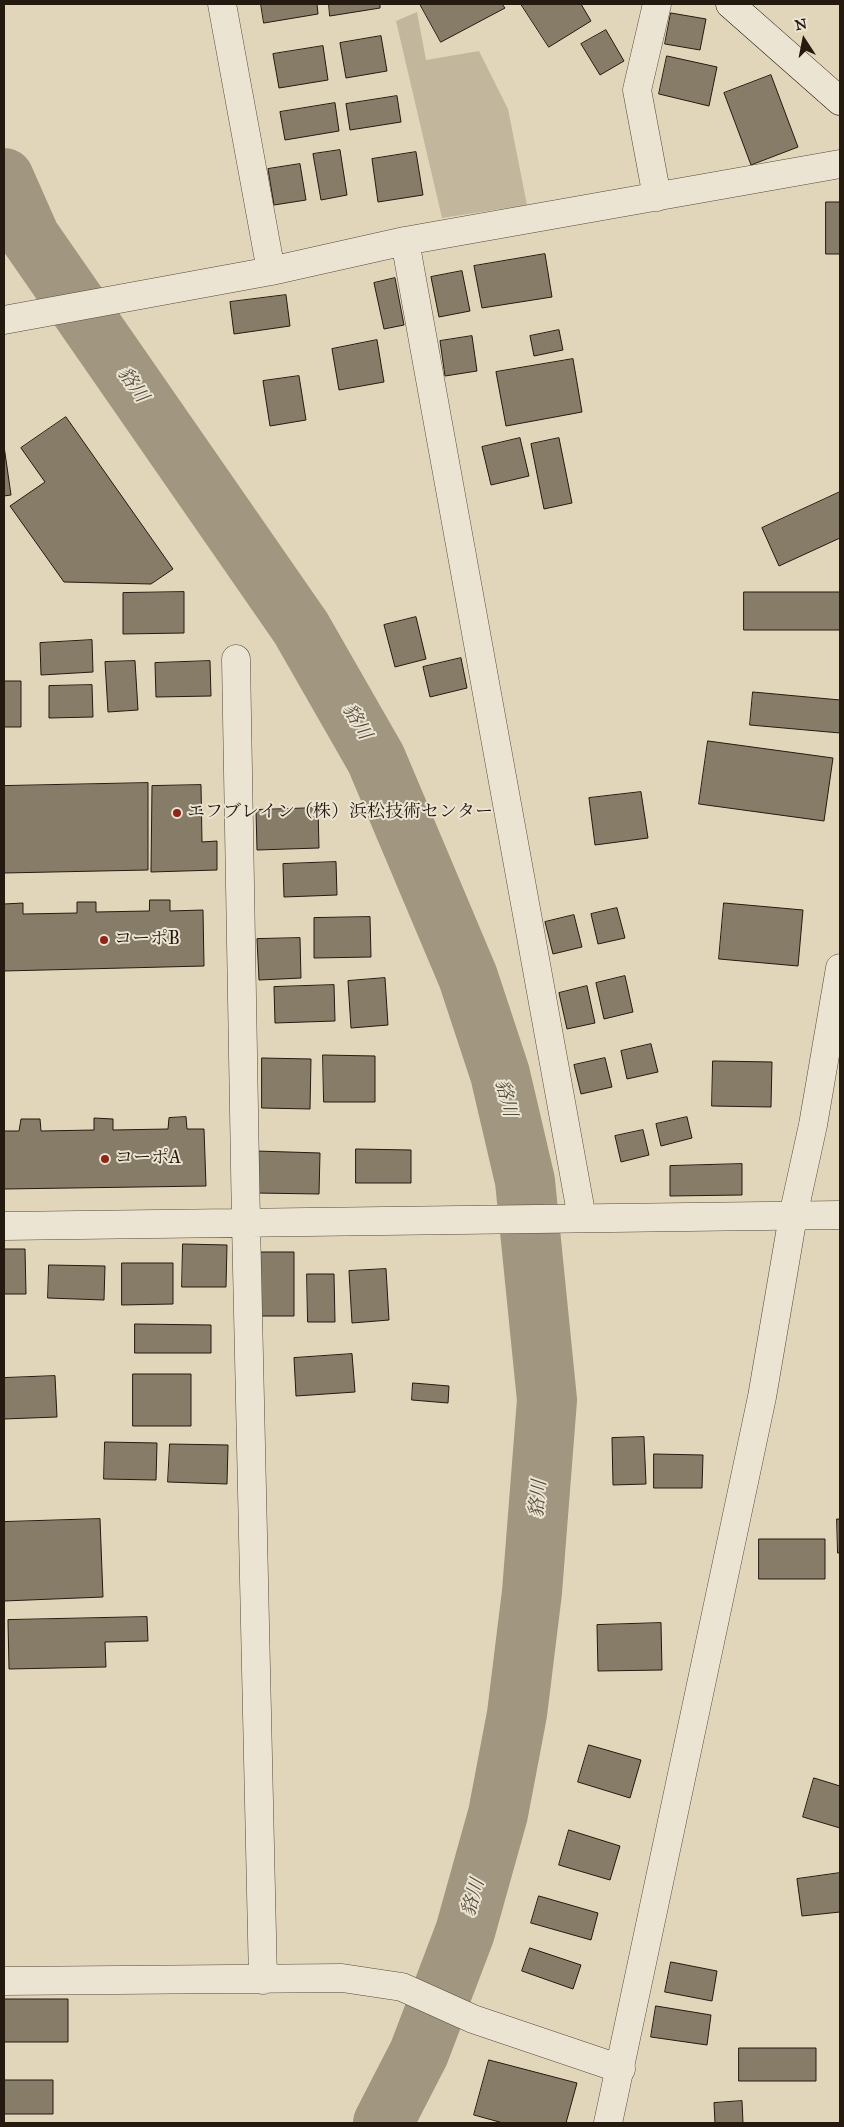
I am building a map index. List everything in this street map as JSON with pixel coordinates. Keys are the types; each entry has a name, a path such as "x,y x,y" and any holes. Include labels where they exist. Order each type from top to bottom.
{"street":[{"path":"222,4 271,271"},
{"path":"657,4 637,90 657,197"},
{"path":"730,4 840,101"},
{"path":"4,320 271,271 405,241 840,164"},
{"path":"405,241 573,1218"},
{"path":"236,659 246,1223 263,1980"},
{"path":"608,2123 621,2069 762,1397 793,1216 813,1125 840,968"},
{"path":"4,1226 840,1215"},
{"path":"4,1981 342,1978 402,1987 473,2019 621,2069"}],"shaded area":[{"path":"417,12 426,60 479,51 508,109 527,205 442,218 396,21"}],"building":[{"path":"261,4 317,4 318,14 264,23"},
{"path":"329,4 380,4 380,8 330,16"},
{"path":"420,4 502,4 505,8 441,42"},
{"path":"521,4 581,4 591,21 549,47"},
{"path":"671,13 706,19 700,50 665,44"},
{"path":"606,30 624,61 600,75 581,44"},
{"path":"381,36 387,71 346,78 340,43"},
{"path":"323,46 328,80 279,88 273,54"},
{"path":"667,56 717,67 709,106 659,94"},
{"path":"771,75 798,147 751,165 724,93"},
{"path":"397,96 401,122 350,130 346,104"},
{"path":"335,103 339,131 285,140 280,112"},
{"path":"340,150 347,195 321,200 313,154"},
{"path":"416,152 423,195 378,202 372,159"},
{"path":"300,164 306,200 274,205 268,169"},
{"path":"826,202 840,202 840,254 826,254"},
{"path":"545,254 552,297 482,308 474,266"},
{"path":"462,271 470,311 439,317 431,277"},
{"path":"395,278 404,325 384,329 374,283"},
{"path":"286,295 290,326 234,334 230,302"},
{"path":"559,330 563,350 534,356 530,336"},
{"path":"472,336 477,371 445,376 440,341"},
{"path":"377,340 384,382 339,390 332,349"},
{"path":"573,359 582,412 506,426 496,372"},
{"path":"299,376 306,420 270,426 263,381"},
{"path":"66,417 173,569 151,584 64,582 10,506 45,482 21,448"},
{"path":"520,438 529,476 491,485 482,447"},
{"path":"559,438 572,503 544,509 531,444"},
{"path":"4,446 11,495 4,496"},
{"path":"840,492 840,538 779,566 762,528"},
{"path":"184,592 184,633 123,634 123,593"},
{"path":"744,592 840,592 840,630 744,630"},
{"path":"416,617 426,659 395,667 384,625"},
{"path":"92,640 93,672 41,675 40,643"},
{"path":"461,658 467,688 430,697 423,667"},
{"path":"135,661 138,710 108,712 105,662"},
{"path":"210,661 211,696 156,697 155,663"},
{"path":"4,681 21,681 21,727 4,727"},
{"path":"92,685 93,717 49,718 49,686"},
{"path":"753,692 840,700 840,733 750,725"},
{"path":"708,741 833,758 824,821 699,804"},
{"path":"148,783 148,870 4,873 4,786"},
{"name":"エフブレイン（株）浜松技術センター","path":"201,785 202,842 217,841 217,870 151,872 152,786"},
{"path":"641,792 648,838 595,845 589,798"},
{"path":"318,808 319,848 257,850 256,810"},
{"path":"336,862 337,895 284,897 283,864"},
{"name":"コーポB","path":"150,900 170,900 170,911 203,910 204,966 4,971 4,904 23,903 23,914 77,913 77,902 96,902 96,912 149,911"},
{"path":"724,903 803,910 798,966 719,959"},
{"path":"617,908 625,938 598,944 591,914"},
{"path":"574,915 582,947 553,954 545,922"},
{"path":"370,917 371,957 314,958 314,918"},
{"path":"300,938 301,978 259,980 257,939"},
{"path":"625,976 633,1012 604,1019 596,983"},
{"path":"385,978 388,1025 351,1028 348,981"},
{"path":"334,985 335,1021 275,1023 274,987"},
{"path":"587,986 595,1023 567,1029 559,993"},
{"path":"651,1044 658,1072 627,1079 621,1051"},
{"path":"323,1055 375,1056 375,1102 324,1102"},
{"path":"262,1058 311,1059 310,1109 262,1108"},
{"path":"605,1058 612,1087 581,1094 574,1065"},
{"path":"713,1061 772,1062 771,1107 712,1106"},
{"name":"コーポA","path":"186,1117 187,1129 204,1129 206,1186 4,1189 4,1131 19,1131 21,1119 40,1119 41,1131 94,1130 94,1118 113,1119 113,1130 168,1129 169,1118"},
{"path":"687,1117 692,1138 661,1146 656,1124"},
{"path":"643,1130 649,1155 621,1162 615,1136"},
{"path":"356,1149 411,1150 411,1183 356,1183"},
{"path":"256,1151 320,1153 319,1194 255,1193"},
{"path":"742,1164 742,1195 670,1196 670,1166"},
{"path":"183,1244 227,1245 226,1287 182,1287"},
{"path":"4,1249 25,1249 26,1294 4,1294"},
{"path":"259,1252 294,1252 294,1316 259,1316"},
{"path":"122,1263 173,1263 173,1304 122,1305"},
{"path":"49,1265 105,1266 104,1300 48,1298"},
{"path":"386,1269 389,1320 352,1323 349,1271"},
{"path":"307,1274 334,1274 335,1322 308,1322"},
{"path":"135,1324 211,1325 211,1353 135,1353"},
{"path":"352,1354 355,1392 296,1396 294,1358"},
{"path":"133,1374 191,1374 191,1426 133,1426"},
{"path":"55,1376 57,1417 4,1419 4,1378"},
{"path":"413,1383 449,1386 448,1403 412,1400"},
{"path":"644,1437 646,1484 613,1485 612,1438"},
{"path":"105,1442 157,1443 156,1480 104,1479"},
{"path":"170,1444 228,1445 227,1484 168,1482"},
{"path":"654,1454 703,1455 702,1488 654,1488"},
{"path":"100,1519 103,1597 4,1601 4,1522"},
{"path":"837,1519 840,1519 840,1553 838,1553"},
{"path":"759,1539 825,1539 825,1579 759,1579"},
{"path":"147,1617 148,1641 105,1642 106,1667 9,1669 8,1620"},
{"path":"661,1623 662,1670 598,1671 597,1625"},
{"path":"589,1745 641,1760 630,1798 578,1782"},
{"path":"814,1778 840,1786 840,1828 803,1817"},
{"path":"569,1830 620,1846 610,1880 559,1865"},
{"path":"840,1873 840,1912 802,1916 797,1879"},
{"path":"539,1896 598,1913 591,1940 531,1923"},
{"path":"530,1948 581,1965 573,1989 522,1971"},
{"path":"671,1962 717,1971 712,2001 665,1992"},
{"path":"4,1999 68,1999 68,2042 4,2042"},
{"path":"656,2006 711,2015 707,2045 651,2037"},
{"path":"739,2048 816,2048 816,2081 739,2081"},
{"path":"489,2060 577,2083 566,2123 503,2123 474,2115"},
{"path":"4,2080 53,2080 53,2114 4,2114"},
{"path":"742,2101 743,2123 715,2123 714,2103"}],"waterway":[{"name":"貉川","path":"4,178 30,237 301,628 376,759 468,977 500,1074 525,1181 547,1400 532,1592 517,1714 498,1814 465,1932 419,2053 383,2123"}],"place":[{"name":"エフブレイン（株）浜松技術センター","path":"177,813"},
{"name":"コーポB","path":"104,940"},
{"name":"コーポA","path":"105,1159"}]}
